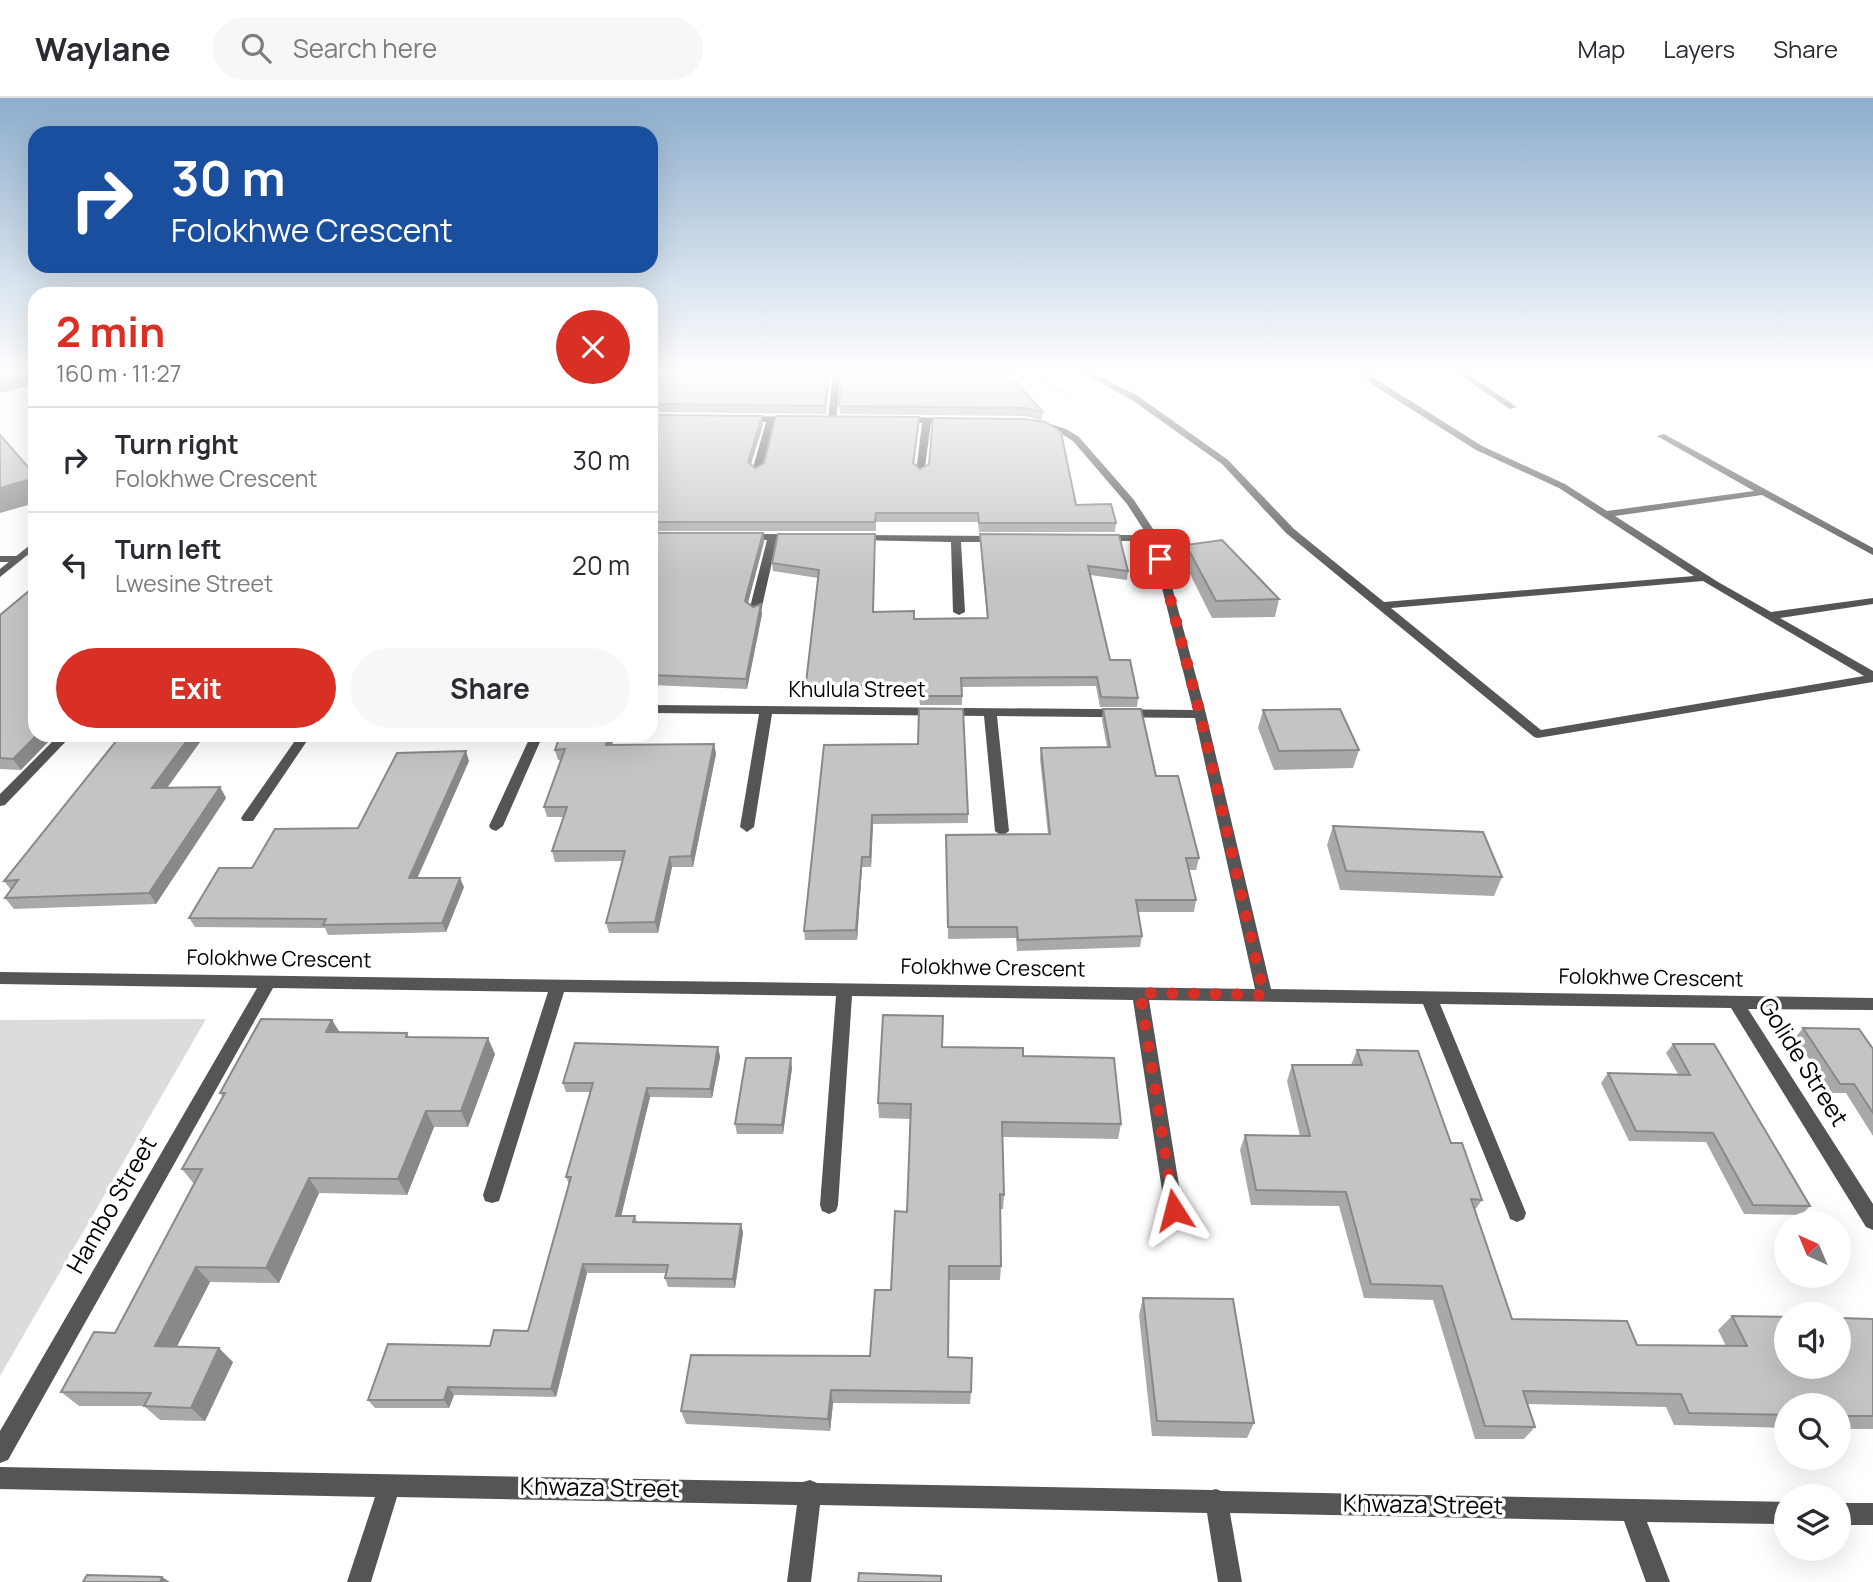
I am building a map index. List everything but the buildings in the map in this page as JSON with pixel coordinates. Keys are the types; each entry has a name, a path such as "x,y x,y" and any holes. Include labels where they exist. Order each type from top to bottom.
{"street":[{"path":"757,471 765,440"},
{"path":"921,472 925,440"},
{"path":"1077,440 1131,502 1154,538 1200,714 1264,995"},
{"path":"1194,440 1225,462 1290,531 1538,734 1873,677"},
{"path":"1467,440 1562,486 1705,578 1873,677"},
{"path":"1669,440 1873,552"},
{"path":"1605,514 1765,492"},
{"path":"733,537 813,537"},
{"path":"755,611 773,537"},
{"path":"852,538 1009,538"},
{"path":"1088,538 1154,538"},
{"path":"956,539 959,612"},
{"path":"0,573 28,550"},
{"path":"0,559 17,559"},
{"path":"1379,606 1705,578"},
{"path":"1769,616 1873,601"},
{"name":"Khulula Street","path":"658,709 1200,714"},
{"name":"Khulula Street","path":"747,827 766,710"},
{"path":"990,712 1002,831"},
{"path":"0,802 59,742"},
{"path":"248,818 300,742"},
{"path":"496,825 534,742"},
{"name":"Folokhwe Crescent","path":"0,978 1873,1004"},
{"name":"Hambo Street","path":"0,1452 268,982"},
{"path":"492,1195 558,986"},
{"path":"829,1205 845,989"},
{"path":"1140,993 1174,1210"},
{"path":"1429,998 1517,1213"},
{"name":"Golide Street","path":"1735,1001 1873,1221"},
{"name":"Khwaza Street","path":"0,1478 810,1491 1774,1513"},
{"path":"359,1582 390,1484"},
{"path":"799,1582 810,1491"},
{"path":"1216,1500 1230,1582"},
{"path":"1631,1510 1658,1582"},
{"path":"1851,1514 1873,1514"}],"shaded area":[{"path":"206,1019 0,1376 0,1020"}],"route":[{"path":"1160,559 1200,714 1264,995 1140,993 1174,1210"}]}
